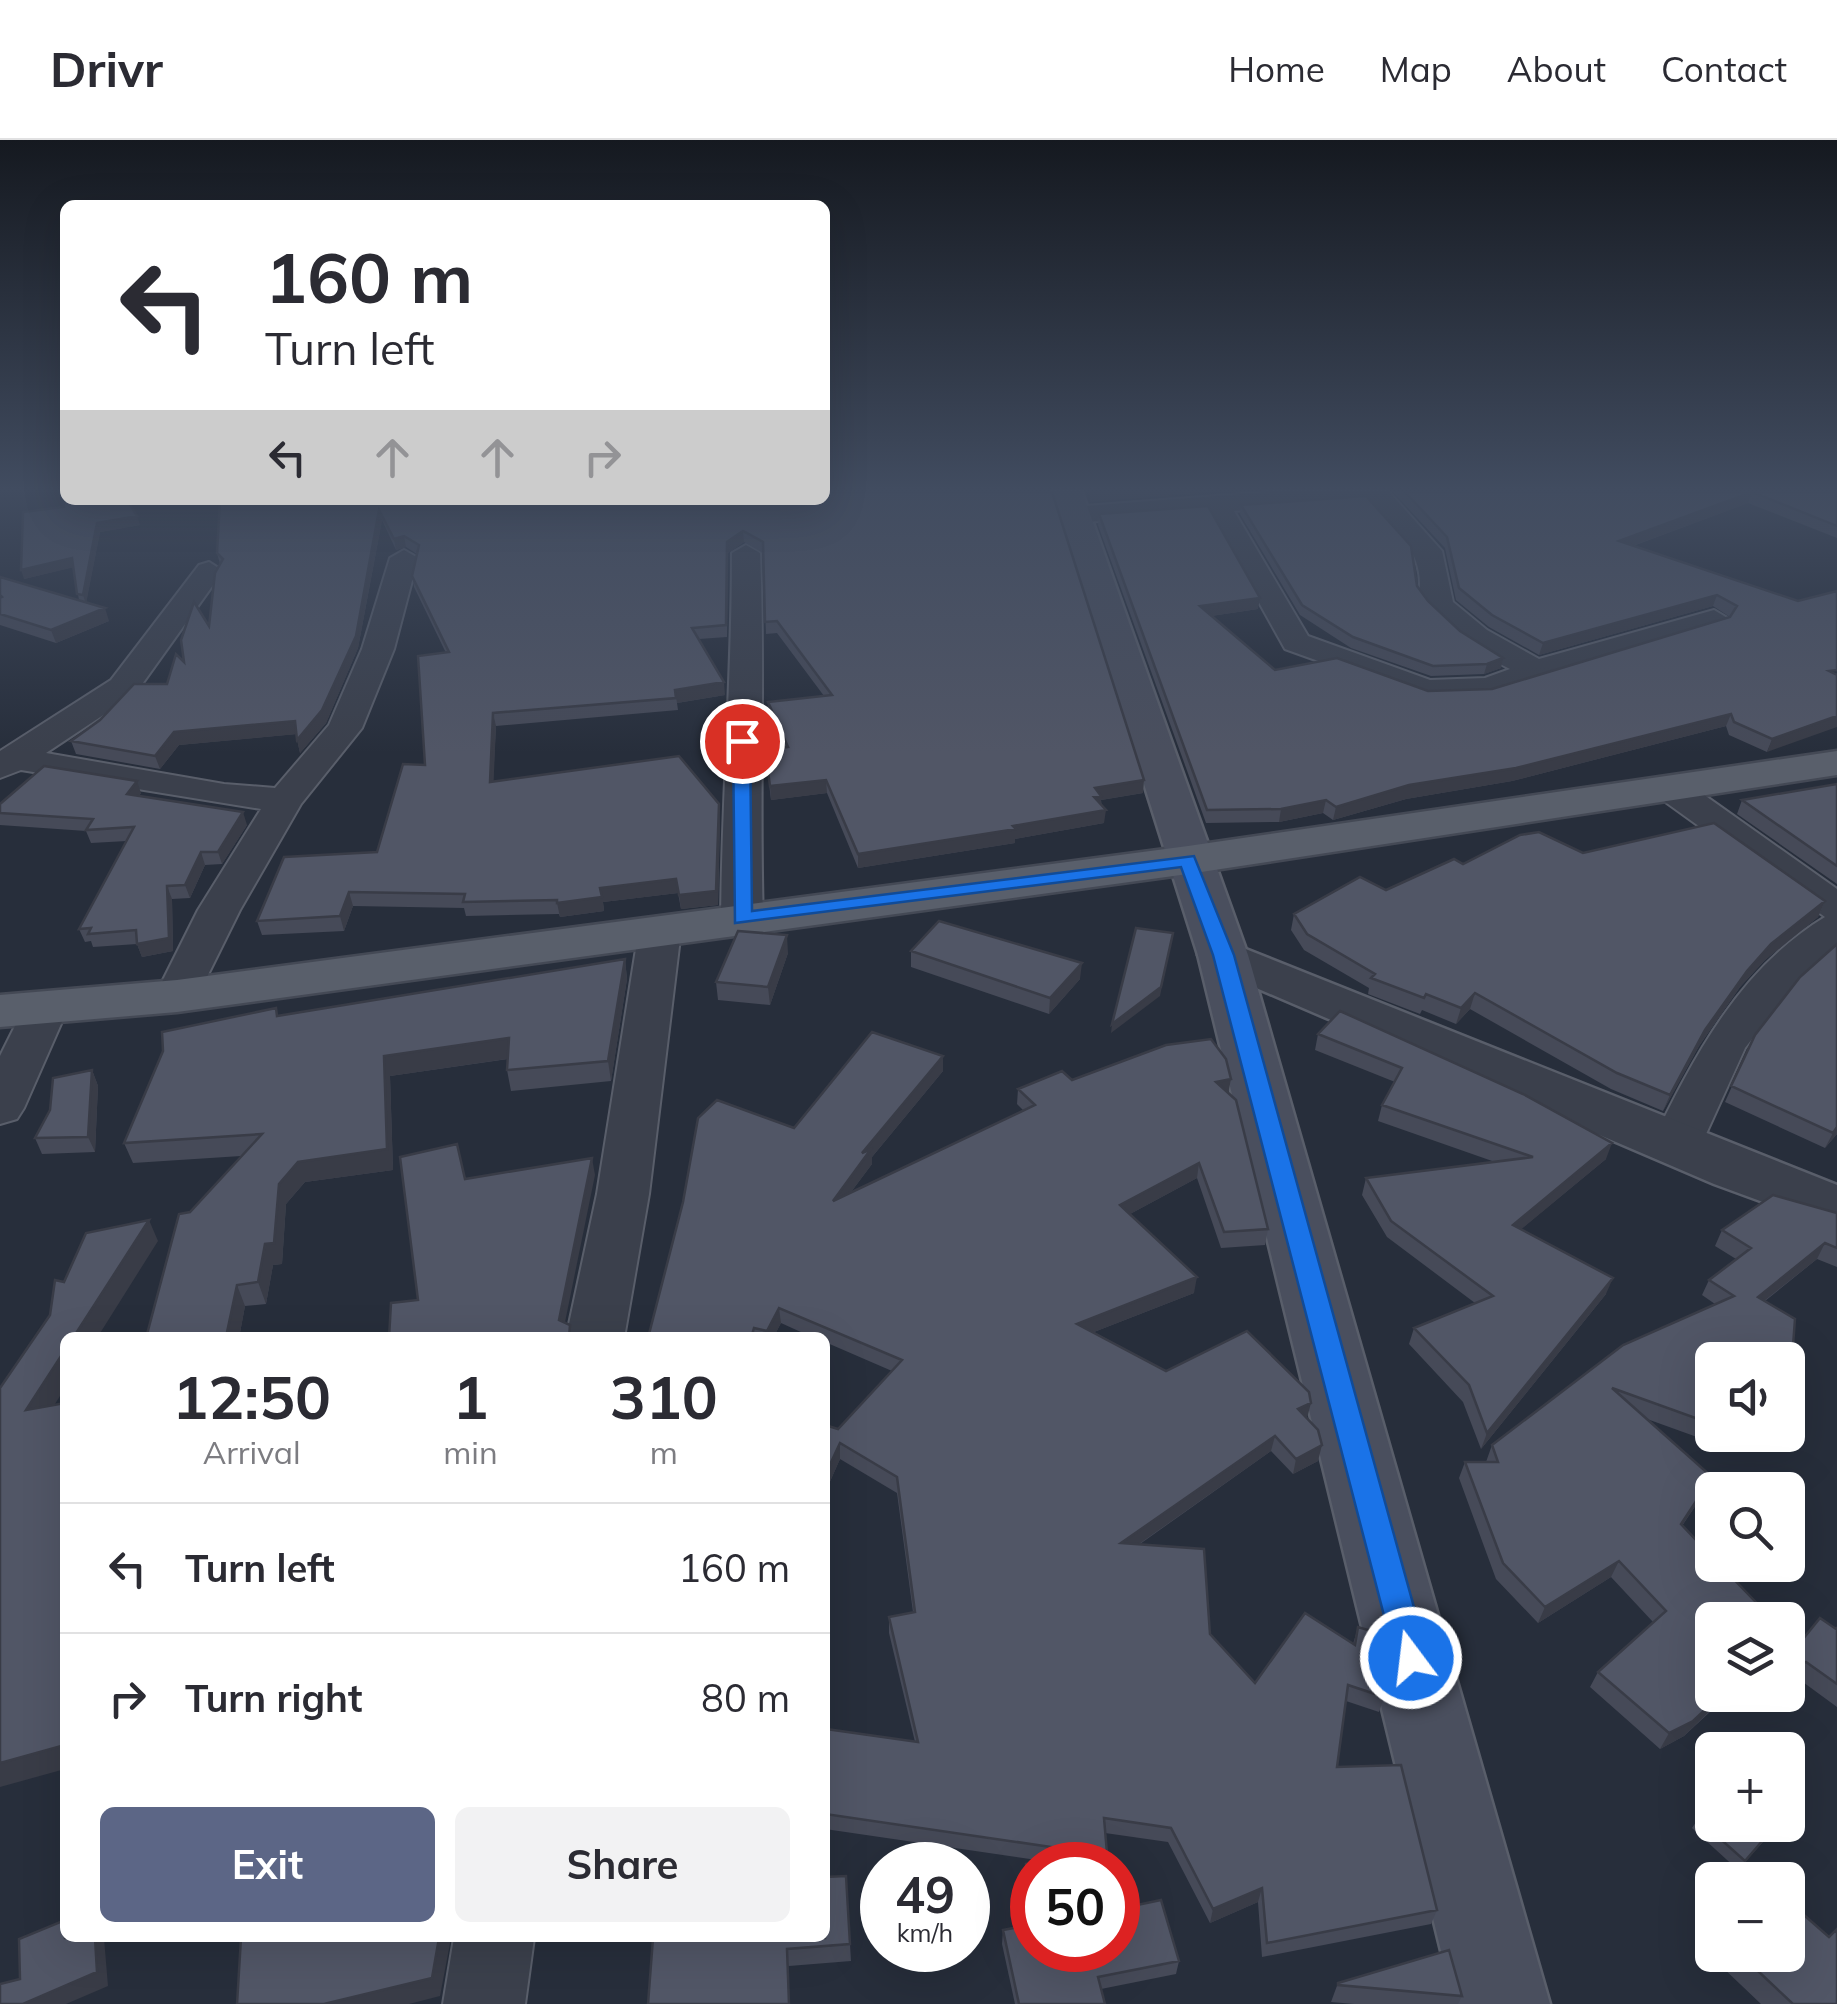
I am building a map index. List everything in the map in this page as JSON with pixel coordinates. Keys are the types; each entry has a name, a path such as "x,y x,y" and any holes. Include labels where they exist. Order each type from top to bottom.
{"main road":[{"path":"1095,579 1223,955 1502,2004"},
{"path":"22,1010 177,996 1188,860 1837,763"}],"street":[{"path":"8,762 123,686 204,579"},
{"path":"177,996 219,910 285,800 345,728 378,649 398,579"},
{"path":"742,919 740,772 748,651 747,579"},
{"path":"1260,579 1296,642 1427,690 1489,688 1714,619"},
{"path":"1437,579 1434,596 1460,628 1541,669"},
{"path":"8,762 224,795 285,800"},
{"path":"1670,788 1837,908"},
{"path":"1676,1145 1723,1044 1774,980 1837,927"},
{"path":"596,1332 622,1194 660,930"},
{"path":"1223,955 1676,1145 1837,1208"},
{"path":"0,1108 22,1010"},
{"path":"484,2004 493,1942"}],"building":[{"path":"0,579 7,579 105,608 51,630 0,614"},
{"path":"75,579 86,579 83,595 77,594"},
{"path":"214,579 366,579 356,636 322,710 297,740 295,721 174,732 155,756 71,741 100,720 134,684 167,684 176,654 184,662 181,640 194,602 209,626"},
{"path":"413,579 727,579 726,625 692,628 724,682 675,690 676,698 493,713 490,782 679,756 719,804 716,891 679,895 676,879 600,888 602,897 557,903 463,902 465,894 349,892 340,916 257,921 284,857 377,852 403,764 425,765 418,656 449,652"},
{"path":"764,579 1080,579 1144,780 1095,788 1101,796 1094,797 1106,810 858,854 826,780 770,786 765,750 788,747 768,702 832,695 777,621 765,622"},
{"path":"1123,579 1249,579 1260,598 1200,606 1275,670 1337,658 1428,691 1492,689 1730,617 1737,606 1717,595 1543,643 1492,615 1459,588 1457,579 1732,579 1798,601 1837,591 1837,670 1829,671 1837,675 1837,716 1772,739 1734,722 1731,714 1516,768 1409,785 1336,807 1326,800 1281,809 1207,810"},
{"path":"1286,579 1416,579 1428,601 1460,631 1503,658 1487,664 1433,666 1353,637 1302,605"},
{"path":"44,766 137,781 127,794 243,812 218,852 201,852 185,885 167,886 169,938 137,944 136,930 88,934 91,928 79,929 134,827 86,830 93,819 0,813 0,804"},
{"path":"1837,784 1837,866 1742,800"},
{"path":"1714,823 1825,901 1771,944 1747,971 1705,1030 1670,1095 1617,1073 1475,993 1461,1008 1371,978 1375,974 1307,934 1294,914 1360,877 1386,890 1454,859 1463,864 1520,835 1539,832 1583,853"},
{"path":"939,921 1082,963 1050,998 911,951"},
{"path":"1136,928 1173,933 1161,987 1112,1024"},
{"path":"738,931 787,935 768,987 716,982"},
{"path":"1837,944 1837,1127 1833,1133 1731,1086 1755,1035 1800,977"},
{"path":"625,959 608,1061 507,1070 509,1038 384,1056 387,1149 298,1162 279,1184 274,1243 265,1244 258,1282 237,1285 227,1332 148,1332 179,1214 190,1212 262,1134 124,1143 163,1051 162,1032 276,1008 277,1016"},
{"path":"1340,1011 1523,1094 1612,1143 1513,1225 1613,1278 1487,1433 1469,1385 1414,1328 1493,1296 1391,1221 1366,1178 1533,1157 1382,1105 1402,1068 1318,1034"},
{"path":"872,1032 943,1056 862,1153 871,1149 833,1201 1035,1105 1018,1089 1062,1071 1072,1080 1166,1045 1211,1039 1226,1059 1231,1079 1216,1082 1236,1100 1268,1229 1224,1232 1199,1163 1120,1205 1197,1277 1077,1324 1166,1371 1247,1331 1309,1392 1311,1403 1298,1409 1318,1430 1322,1445 1296,1459 1275,1436 1121,1543 1204,1549 1210,1634 1255,1683 1305,1613 1355,1645 1358,1627 1368,1630 1384,1697 1348,1685 1337,1767 1401,1765 1437,1910 1267,1943 1262,1888 1213,1909 1171,1828 1104,1818 1106,1842 1017,1842 830,1815 830,1730 918,1742 889,1617 915,1612 897,1477 840,1443 830,1465 830,1427 838,1429 902,1360 779,1308 767,1331 754,1328 753,1332 650,1332 683,1202 698,1118 717,1100 794,1128"},
{"path":"92,1070 88,1137 35,1138 50,1110 53,1078"},
{"path":"457,1144 465,1179 592,1158 559,1320 570,1325 569,1332 389,1332 391,1303 418,1300 400,1157"},
{"path":"1773,1195 1837,1213 1837,1248 1825,1243 1758,1297 1795,1319 1793,1342 1695,1342 1695,1418 1612,1388 1706,1472 1695,1472 1695,1503 1681,1524 1695,1539 1695,1582 1736,1582 1756,1602 1695,1602 1695,1712 1703,1712 1669,1733 1598,1672 1666,1611 1619,1561 1545,1607 1503,1563 1465,1462 1498,1462 1492,1445 1623,1345 1734,1296 1709,1280 1751,1248 1722,1230"},
{"path":"149,1220 77,1332 60,1332 60,1358 26,1410 60,1404 60,1746 0,1763 0,1388 50,1315 55,1280 64,1282 86,1233"},
{"path":"1820,1618 1837,1627 1837,1684 1805,1662 1805,1636"},
{"path":"1724,1842 1761,1842 1745,1861"},
{"path":"846,1876 850,1944 787,1949 789,2004 648,2004 653,1942 830,1942 830,1877"},
{"path":"1161,1900 1179,1961 1140,1969 1140,1904"},
{"path":"1805,1916 1829,1937 1837,1929 1837,2004 1793,2004 1759,1972 1805,1972"},
{"path":"60,1922 60,1942 95,1942 97,1972 23,2004 0,2004 0,1984 20,1979 19,1939"},
{"path":"1010,1929 1010,1962 1003,1930"},
{"path":"241,1942 438,1942 432,1978 324,2004 237,2004"},
{"path":"1449,1950 1462,1996 1338,1985 1338,1983"},
{"path":"1012,1972 1123,1972 1098,1977 1105,2004 1019,2004"}],"route":[{"path":"742,741 742,919 1188,860 1223,955 1411,1658"}]}
